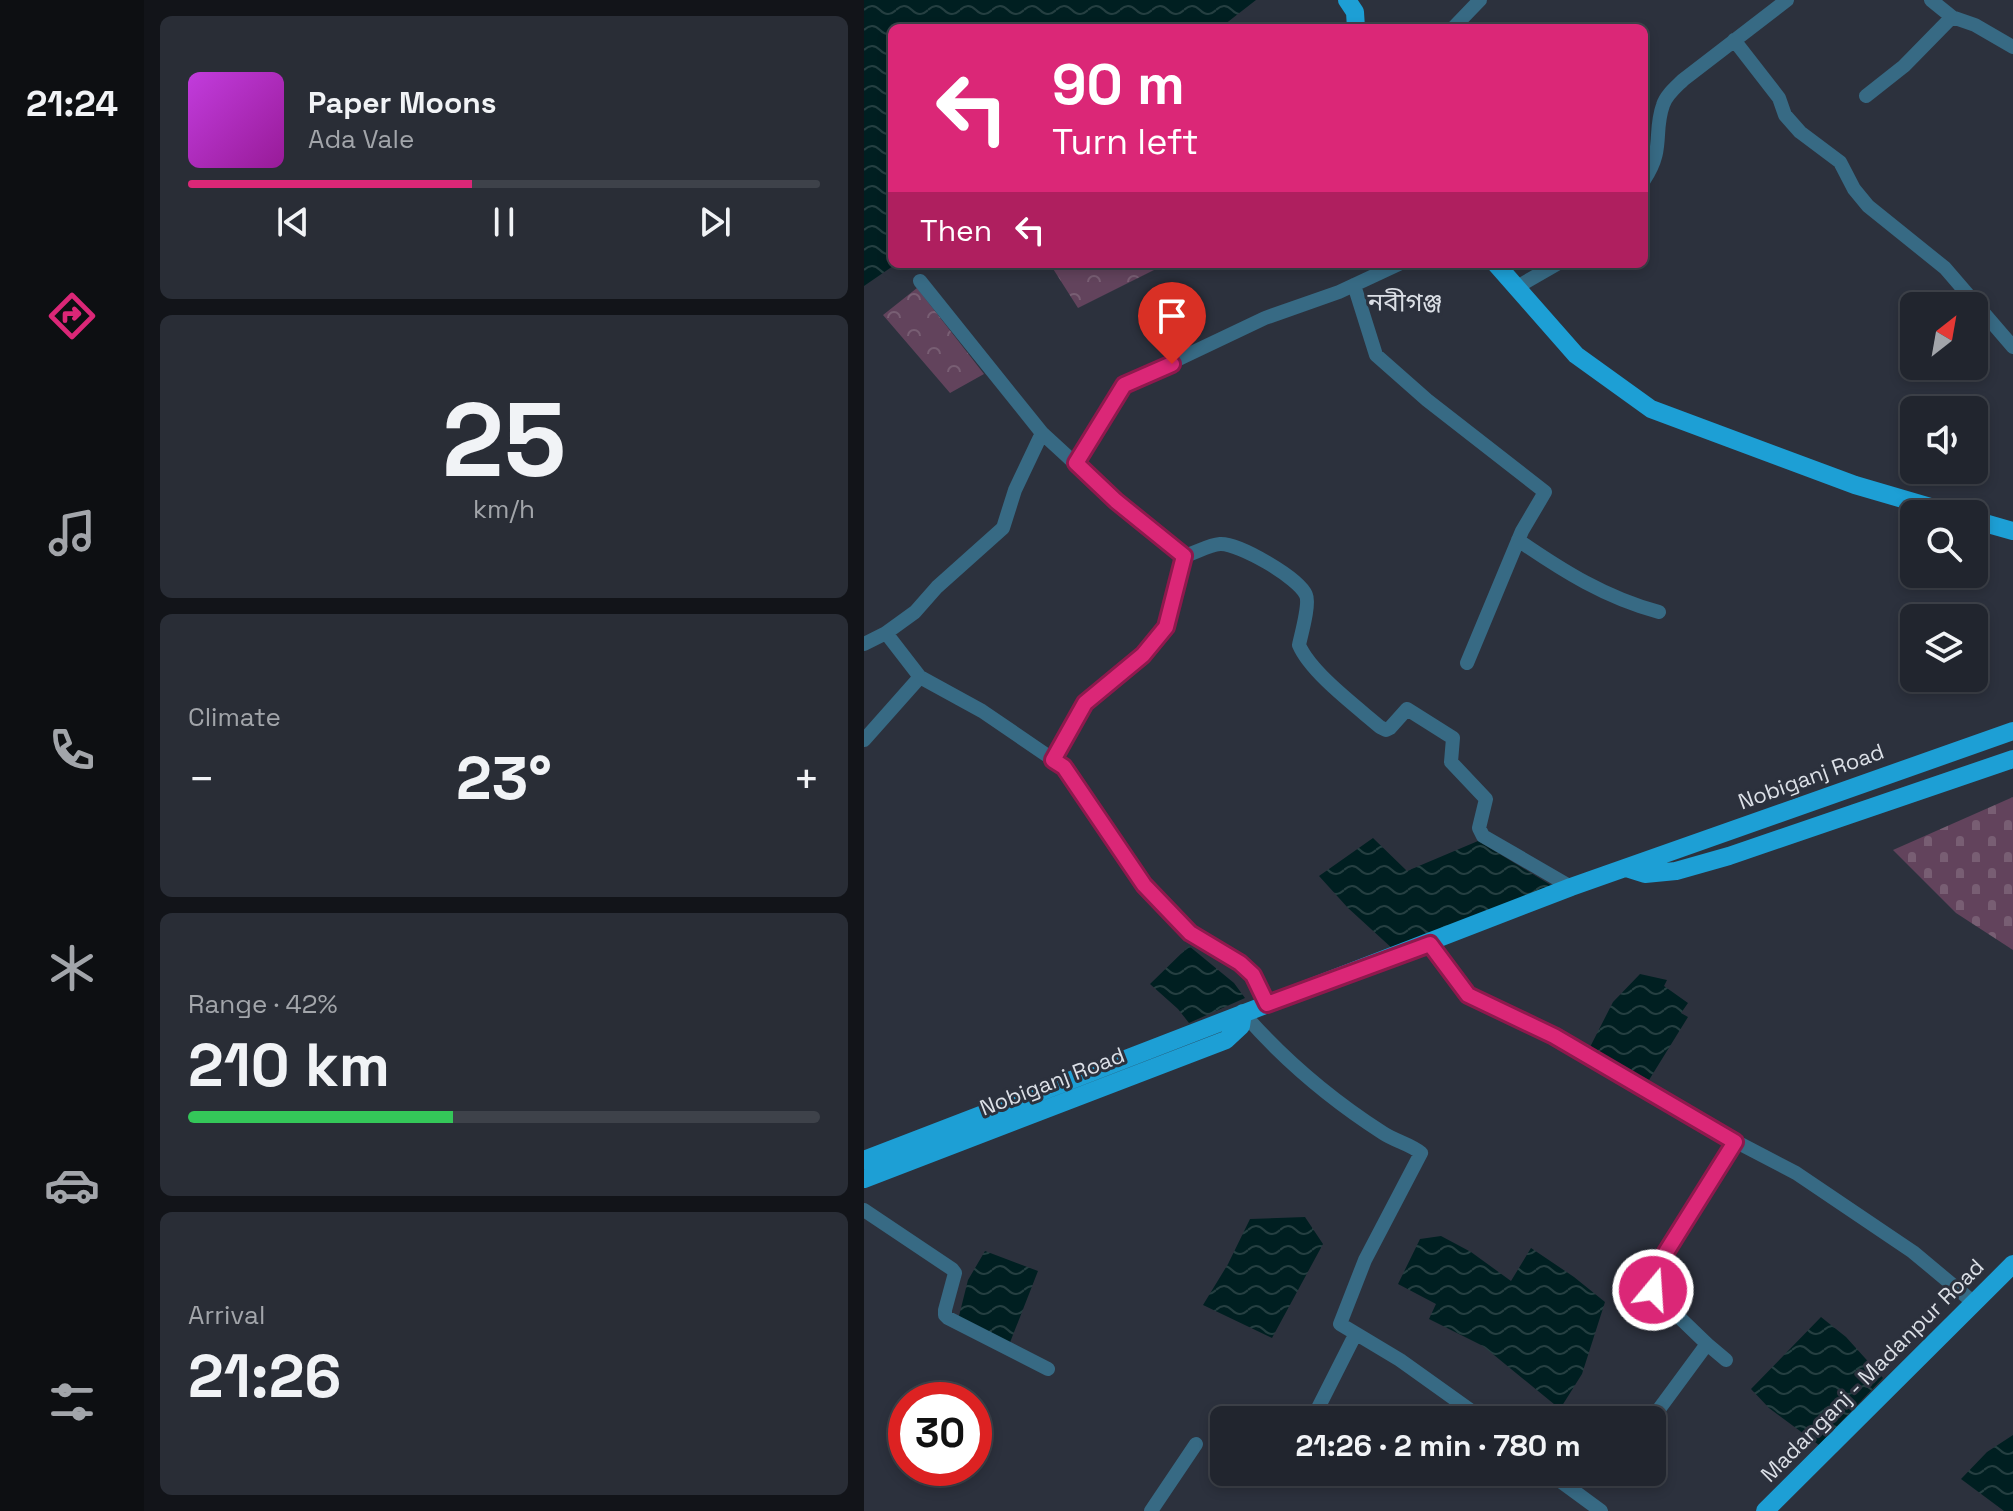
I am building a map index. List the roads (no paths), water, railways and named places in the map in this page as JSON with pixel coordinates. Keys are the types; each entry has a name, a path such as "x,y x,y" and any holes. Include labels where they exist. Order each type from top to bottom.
{"main road":[{"path":"1347,0 1355,12 1356,24"},
{"path":"1499,268 1576,355 1651,409 1855,485 1906,500"},
{"path":"1988,524 2013,531"},
{"name":"Nobiganj Road","path":"864,1160 1571,887 2013,731"},
{"name":"Nobiganj Road","path":"1626,868 1645,874 1676,871 1788,838 2013,759"},
{"name":"Nobiganj Road","path":"864,1179 1226,1040 1241,1026 1243,1013"},
{"name":"Madanganj - Madanpur Road","path":"1765,1511 2013,1264"}],"street":[{"path":"1457,24 1480,0"},
{"path":"1648,172 1658,153 1663,102 1683,80 1787,0"},
{"path":"1931,0 1952,17 1975,25 2013,47"},
{"path":"1866,96 1904,66 1952,17"},
{"path":"1734,40 1758,68 1779,98 1785,115 1800,132 1840,162 1854,189 1868,206 1945,268 2013,347"},
{"path":"1076,463 1124,385 1265,318 1390,268"},
{"path":"1515,288 1550,268"},
{"path":"920,281 1042,433 1116,501 1184,556"},
{"path":"1354,285 1376,355 1427,400 1545,492 1518,540 1467,663"},
{"path":"864,644 915,612 937,587 1003,528 1015,490 1042,433"},
{"path":"1518,540 1587,586 1659,612"},
{"path":"1184,556 1217,545 1230,545 1262,558 1301,590 1307,599 1299,645 1308,659 1342,695 1380,727 1390,728 1407,709 1453,738 1451,762 1486,799 1479,828 1483,836 1571,887"},
{"path":"1053,760 1085,703 1143,655 1166,627 1184,556"},
{"path":"886,633 920,677 982,711 1064,767 1144,885 1190,933 1240,963 1253,975 1267,1004"},
{"path":"864,740 920,677"},
{"path":"1430,944 1468,995 1554,1036 1735,1142 1796,1173 1887,1234 1973,1302"},
{"path":"1243,1013 1272,1047 1324,1093 1386,1135 1421,1153 1365,1260 1340,1320 1342,1328 1400,1360 1464,1406"},
{"path":"1726,1360 1653,1290 1666,1267 1663,1257 1735,1142"},
{"path":"864,1210 952,1269 955,1273 945,1315 1048,1369"},
{"path":"1319,1406 1355,1335"},
{"path":"1661,1406 1707,1344"},
{"path":"1151,1511 1196,1444"},
{"path":"1567,1486 1601,1511"}],"water":[{"path":"864,0 1256,0 1225,24 888,24 890,268 864,286"},
{"path":"1373,838 1407,871 1478,841 1559,890 1394,950 1348,908 1319,876"},
{"path":"1189,946 1234,983 1245,998 1189,1023 1150,984"},
{"path":"1640,974 1667,980 1664,986 1688,1003 1681,1013 1688,1017 1649,1080 1588,1051 1613,1002"},
{"path":"1305,1217 1323,1244 1272,1338 1203,1305 1250,1219"},
{"path":"1441,1236 1471,1252 1511,1281 1531,1248 1605,1302 1582,1374 1562,1406 1556,1406 1483,1346 1429,1319 1436,1304 1398,1284 1420,1239"},
{"path":"985,1251 1038,1271 1009,1345 958,1320 968,1280"},
{"path":"1821,1317 1846,1337 1883,1378 1819,1445 1769,1408 1751,1389"},
{"path":"2013,1435 2013,1511 2004,1511 1961,1479 1987,1452"}],"district":[{"name":"নবীগঞ্জ","path":"1405,302"}]}
